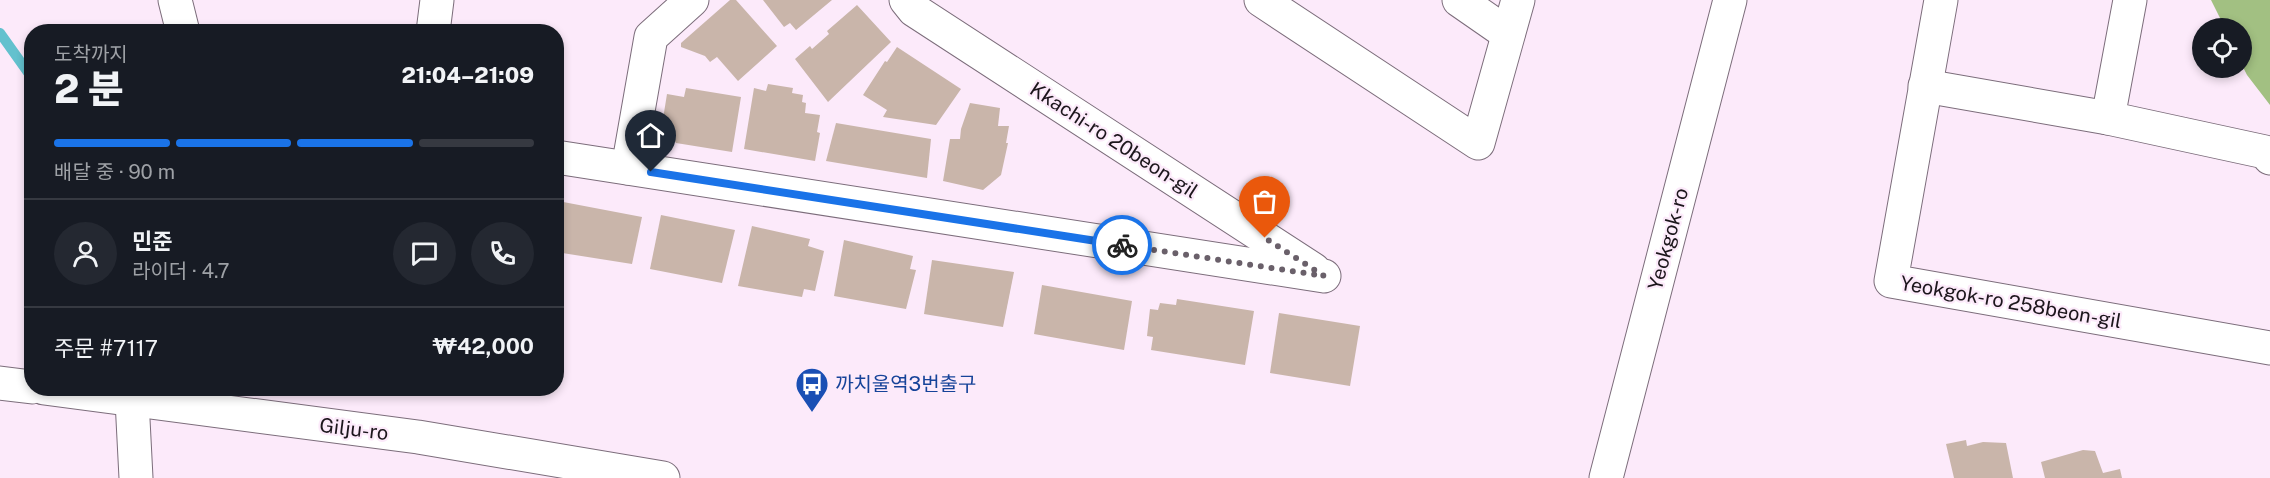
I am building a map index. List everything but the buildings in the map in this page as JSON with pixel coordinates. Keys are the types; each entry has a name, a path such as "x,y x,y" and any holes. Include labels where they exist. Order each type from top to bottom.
{"street":[{"path":"175,0 181,24"},
{"path":"434,24 437,0"},
{"path":"564,158 628,168 651,37 692,0"},
{"name":"Kkachi-ro 20beon-gil","path":"628,168 1324,276 914,10 906,0"},
{"path":"1261,0 1478,143 1518,0"},
{"path":"1459,0 1508,34"},
{"name":"Yeokgok-ro","path":"1606,478 1730,0"},
{"name":"Yeokgok-ro 258beon-gil","path":"1941,0 1891,281 2270,348"},
{"path":"2108,118 2130,0"},
{"path":"1925,86 2108,118 2265,152 2270,158"},
{"path":"0,383 24,386"},
{"name":"Gilju-ro","path":"103,396 132,400 193,398 663,478"},
{"path":"132,400 136,478"}],"green space":[{"path":"2211,0 2270,0 2270,105 2249,78 2252,78 2252,18 2220,18"}],"waterway":[{"path":"0,33 24,67"}],"way so far":[{"path":"1122,245 1324,276 1265,238"}],"place":[{"name":"까치울역3번출구","path":"812,413"}],"route":[{"path":"651,172 1122,245"}]}
